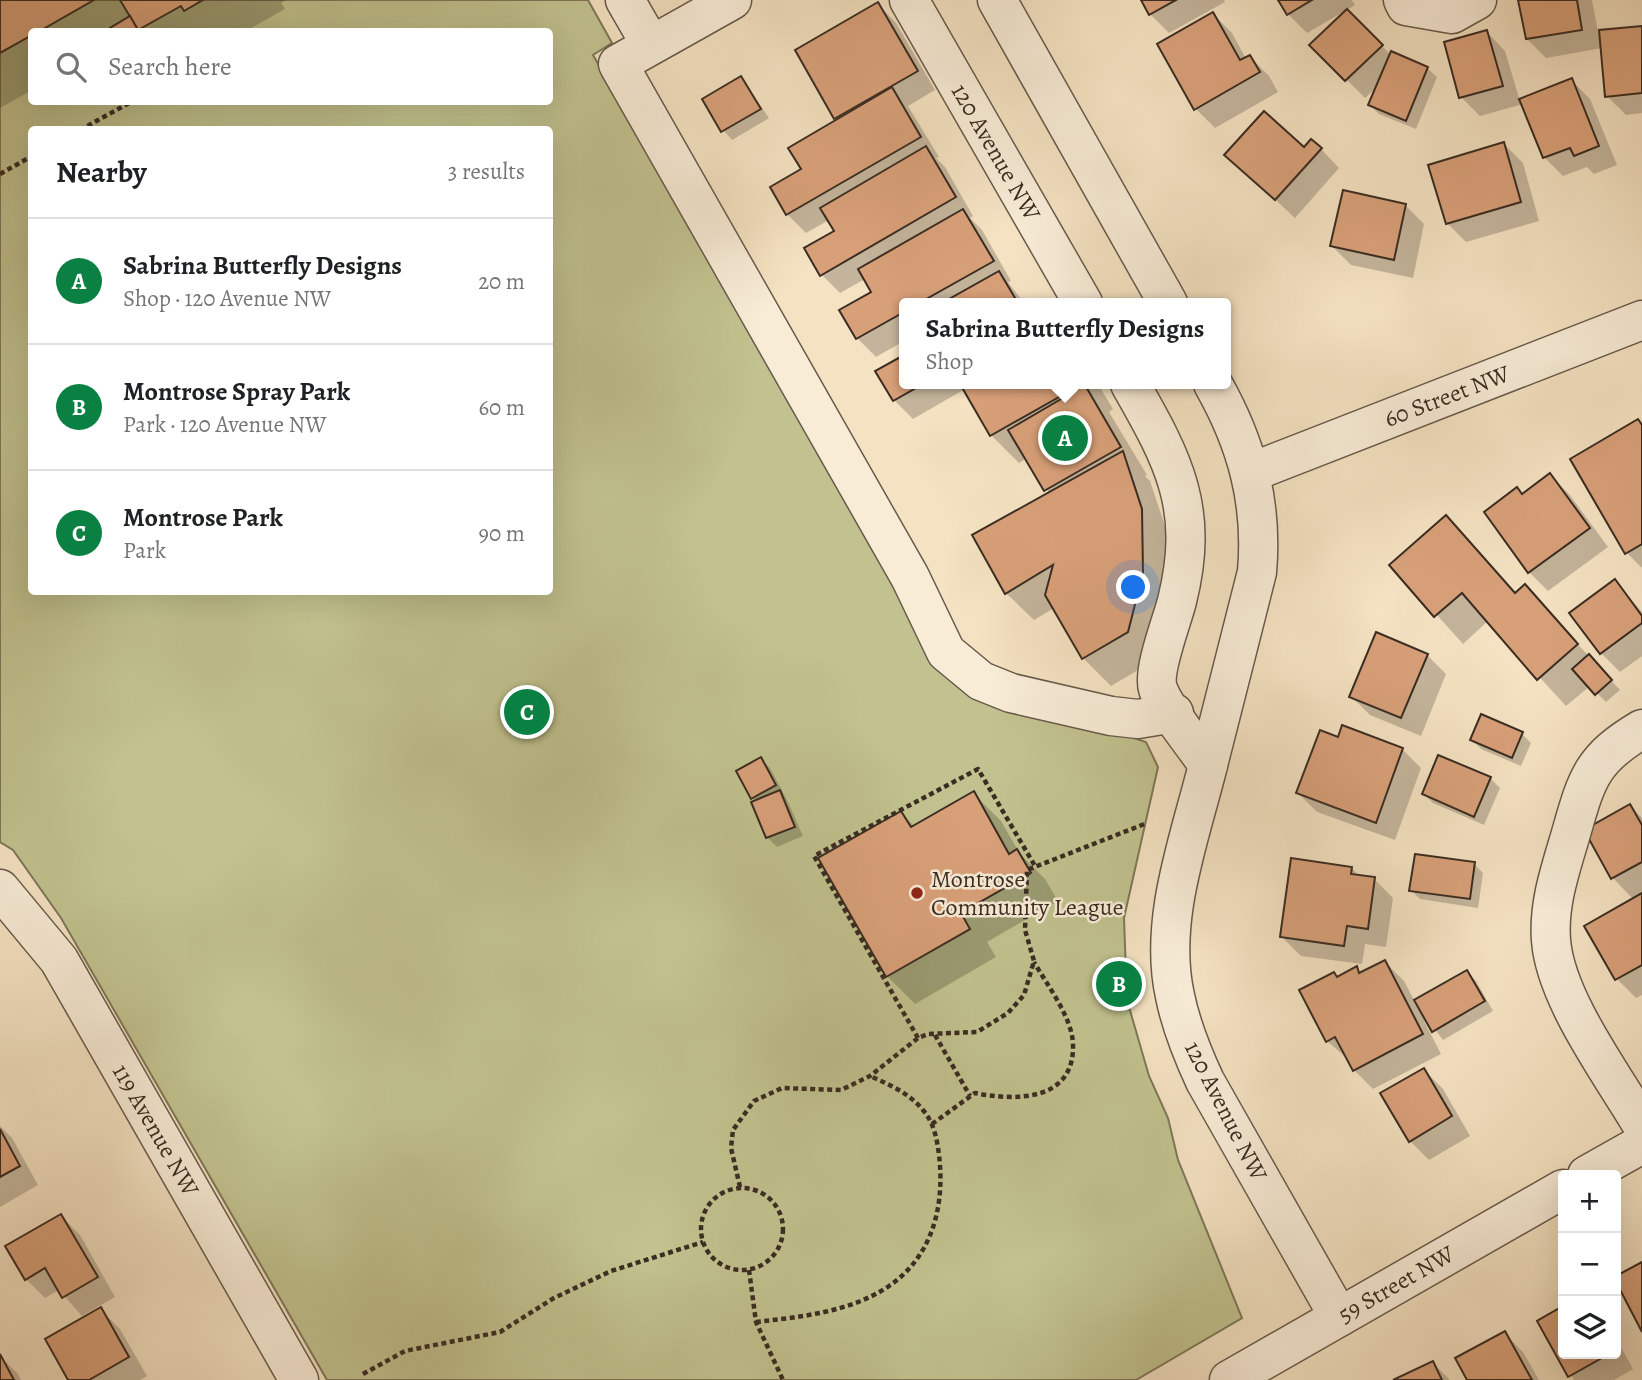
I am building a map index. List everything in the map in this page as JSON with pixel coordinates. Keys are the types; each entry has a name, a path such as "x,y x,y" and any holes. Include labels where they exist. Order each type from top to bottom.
{"street":[{"path":"625,0 651,45"},
{"path":"732,0 618,64 910,577 946,652 981,681 1011,692 1111,716 1138,719 1174,713"},
{"name":"120 Avenue NW","path":"909,0 1080,298"},
{"path":"997,0 1165,298"},
{"path":"1403,0 1406,6 1452,14 1477,0"},
{"name":"60 Street NW","path":"1252,472 1642,320"},
{"path":"1133,389 1170,456 1180,484 1185,516 1181,583 1157,681 1158,689 1208,765"},
{"name":"120 Avenue NW","path":"1215,389 1252,472 1258,513 1257,572 1178,885 1171,956 1174,993 1188,1042 1205,1081 1339,1317"},
{"path":"1642,729 1600,758 1587,785 1554,892 1550,937 1562,989 1642,1125"},
{"name":"119 Avenue NW","path":"0,889 59,960 299,1380"},
{"path":"1596,1170 1642,1143"},
{"name":"59 Street NW","path":"1229,1380 1558,1192"}],"path":[{"path":"87,126 126,105"},
{"path":"0,174 28,158"},
{"path":"918,1038 814,856 978,769 1035,866"},
{"path":"932,1124 975,1093 1014,1100 1035,1096 1057,1084 1069,1066 1073,1044 1068,1023 1034,961 1025,930 1027,870 1157,818"},
{"path":"740,1187 731,1148 733,1130 754,1101 782,1088 841,1090 870,1076 918,1038 977,1032 994,1024 1024,995 1034,961"},
{"path":"935,1035 970,1096"},
{"path":"756,1322 819,1313 875,1294 908,1269 925,1248 942,1197 937,1141 932,1124 913,1100 870,1076"},
{"path":"740,1187 767,1194 783,1217 781,1245 773,1257 749,1270 734,1269 721,1264 710,1255 703,1242 701,1230 708,1205 727,1190 740,1187"},
{"path":"363,1374 405,1350 500,1332 554,1298 611,1271 703,1242"},
{"path":"749,1270 756,1322 783,1380"}],"green space":[{"path":"0,0 588,0 612,43 593,55 818,447 964,681 1146,742 1158,767 1124,918 1127,1000 1149,1076 1168,1118 1178,1160 1242,1318 1136,1380 327,1380 61,918 13,850 0,842"}],"building":[{"path":"0,0 94,0 45,28 28,28 28,37 0,53"},
{"path":"120,0 203,0 184,11 181,6 142,28 137,28"},
{"path":"1141,0 1176,0 1149,15"},
{"path":"1278,0 1312,0 1287,15"},
{"path":"1518,0 1577,0 1582,30 1526,39"},
{"path":"878,2 918,71 834,119 795,50"},
{"path":"1347,9 1383,45 1345,81 1309,45"},
{"path":"1213,12 1240,60 1250,55 1260,72 1194,110 1157,44"},
{"path":"130,16 137,28 110,28"},
{"path":"1642,26 1642,93 1605,97 1599,30"},
{"path":"1487,30 1503,86 1459,98 1444,42"},
{"path":"1391,51 1428,67 1406,121 1368,105"},
{"path":"741,76 761,109 721,132 702,99"},
{"path":"1572,78 1599,146 1574,156 1570,148 1543,158 1519,99"},
{"path":"892,87 921,137 786,215 770,187 801,169 788,148"},
{"path":"1264,111 1304,147 1311,139 1322,148 1275,200 1224,155"},
{"path":"1504,142 1521,202 1446,224 1428,165"},
{"path":"926,146 956,197 820,276 804,248 834,231 820,208"},
{"path":"1343,190 1406,204 1394,260 1330,246"},
{"path":"963,209 994,261 928,298 899,298 899,315 856,339 839,310 871,292 858,269"},
{"path":"999,271 1015,298 951,298"},
{"path":"899,358 899,389 914,389 893,401 875,371"},
{"path":"963,389 1073,389 990,436"},
{"path":"1078,389 1087,389 1121,447 1044,491 1008,430"},
{"path":"1638,419 1642,425 1642,544 1625,554 1570,459"},
{"path":"1123,451 1142,509 1143,573 1128,632 1082,659 1045,595 1053,565 1005,594 972,535"},
{"path":"1550,473 1590,528 1528,573 1484,512 1517,487 1522,494"},
{"path":"1446,515 1515,593 1525,584 1578,644 1537,680 1462,593 1434,617 1389,565"},
{"path":"1615,579 1642,616 1642,623 1600,654 1569,613"},
{"path":"1376,632 1428,654 1401,718 1349,697"},
{"path":"1589,654 1612,680 1595,695 1572,669"},
{"path":"1481,714 1523,732 1512,758 1470,740"},
{"path":"1342,725 1403,748 1376,823 1296,793 1320,730 1338,737"},
{"path":"1438,755 1491,777 1474,817 1422,794"},
{"path":"761,757 776,785 751,799 736,771"},
{"path":"780,790 795,827 766,838 751,802"},
{"name":"Montrose Community League","path":"974,791 1009,854 1017,849 1031,873 961,913 970,929 886,977 818,858 901,811 911,827"},
{"path":"1630,804 1642,825 1642,862 1611,879 1584,830"},
{"path":"1415,854 1475,862 1470,899 1409,891"},
{"path":"1291,858 1352,867 1351,874 1375,877 1368,929 1347,926 1344,946 1280,937"},
{"path":"1642,893 1642,965 1615,980 1584,926"},
{"path":"1385,960 1423,1034 1353,1071 1335,1037 1326,1042 1299,990 1334,972 1337,977 1357,966 1359,973"},
{"path":"1467,970 1485,1001 1432,1032 1414,1000"},
{"path":"1424,1068 1452,1116 1409,1142 1380,1093"},
{"path":"0,1129 20,1166 0,1177"},
{"path":"61,1214 98,1277 62,1298 45,1268 25,1280 5,1246"},
{"path":"1642,1262 1642,1332 1621,1292 1621,1273"},
{"path":"101,1307 129,1357 89,1380 68,1380 45,1339"},
{"path":"1558,1309 1558,1359 1537,1321"},
{"path":"1505,1331 1532,1380 1467,1380 1455,1358"},
{"path":"0,1354 14,1380 0,1380"},
{"path":"1558,1359 1600,1359 1568,1377"},
{"path":"1433,1361 1442,1380 1393,1380"}],"place":[{"name":"Sabrina Butterfly Designs","path":"1065,438"},
{"name":"Montrose Park","path":"527,712"},
{"name":"Montrose Community League","path":"917,893"},
{"name":"Montrose Spray Park","path":"1119,984"}]}
